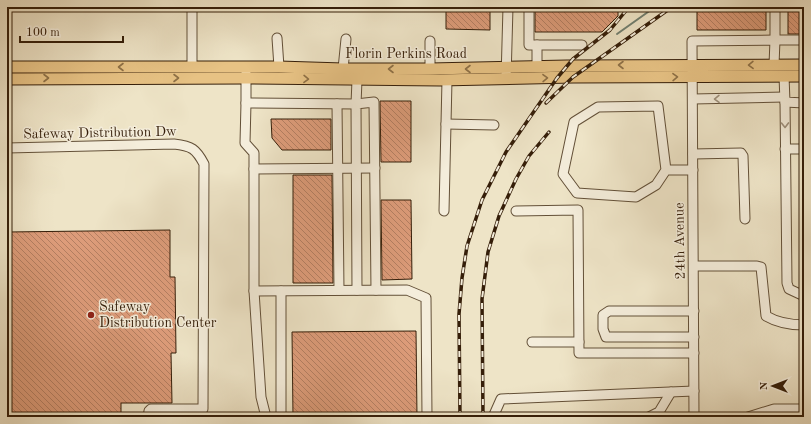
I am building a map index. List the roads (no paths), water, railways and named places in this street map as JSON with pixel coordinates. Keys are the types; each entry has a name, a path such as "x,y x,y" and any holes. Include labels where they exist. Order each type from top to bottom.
{"main road":[{"name":"Florin Perkins Road","path":"7,67 192,66 246,72 357,80 447,80 506,74 537,67 615,65 693,71 804,76"},
{"name":"Florin Perkins Road","path":"7,79 246,72 279,67 430,69 506,74 693,71 774,65 804,65"}],"street":[{"path":"192,7 192,66"},
{"path":"506,74 508,7"},
{"path":"529,7 529,45 582,45"},
{"path":"774,65 775,7"},
{"path":"277,38 279,67"},
{"path":"343,69 346,39"},
{"path":"775,40 804,40"},
{"name":"24th Avenue","path":"694,417 692,41 775,40"},
{"path":"430,41 430,69"},
{"path":"537,45 537,67"},
{"path":"246,72 245,143 254,153 254,291 261,397 266,417"},
{"path":"784,76 787,283 789,289 804,296"},
{"path":"357,80 357,290"},
{"path":"444,211 447,80"},
{"path":"693,99 784,100 804,103"},
{"path":"246,103 356,104 374,102 376,290"},
{"path":"337,104 339,290"},
{"path":"658,106 666,170 656,185 636,197 577,193 563,174 574,122 598,107 658,106"},
{"path":"446,124 494,125"},
{"name":"Safeway Distribution Dw","path":"7,148 174,144 187,146 198,153 204,164 203,408 151,409 148,417"},
{"path":"785,149 804,149"},
{"path":"693,154 741,153 744,156 745,219"},
{"path":"254,169 375,168"},
{"path":"666,170 693,170"},
{"path":"516,211 578,210 579,353 694,353"},
{"path":"694,266 761,267 766,316 773,320 793,325 804,325"},
{"path":"254,291 407,290 426,298 428,417"},
{"path":"281,291 281,417"},
{"path":"694,310 609,311 603,315 603,329 606,337 694,337"},
{"path":"532,342 579,342"},
{"path":"493,417 501,399 694,391"},
{"path":"649,417 659,412 671,392"},
{"path":"748,417 774,409 782,413 804,409"}],"waterway":[{"path":"617,34 655,7"}],"railway":[{"path":"460,417 459,314 462,278 467,246 482,200 506,152 557,78 573,59 610,30 629,7"},
{"path":"546,103 573,77 672,7"},
{"path":"483,417 482,299 488,252 499,216 516,179 529,156 549,132"}],"place":[{"name":"Safeway Distribution Center","path":"91,315"}]}
